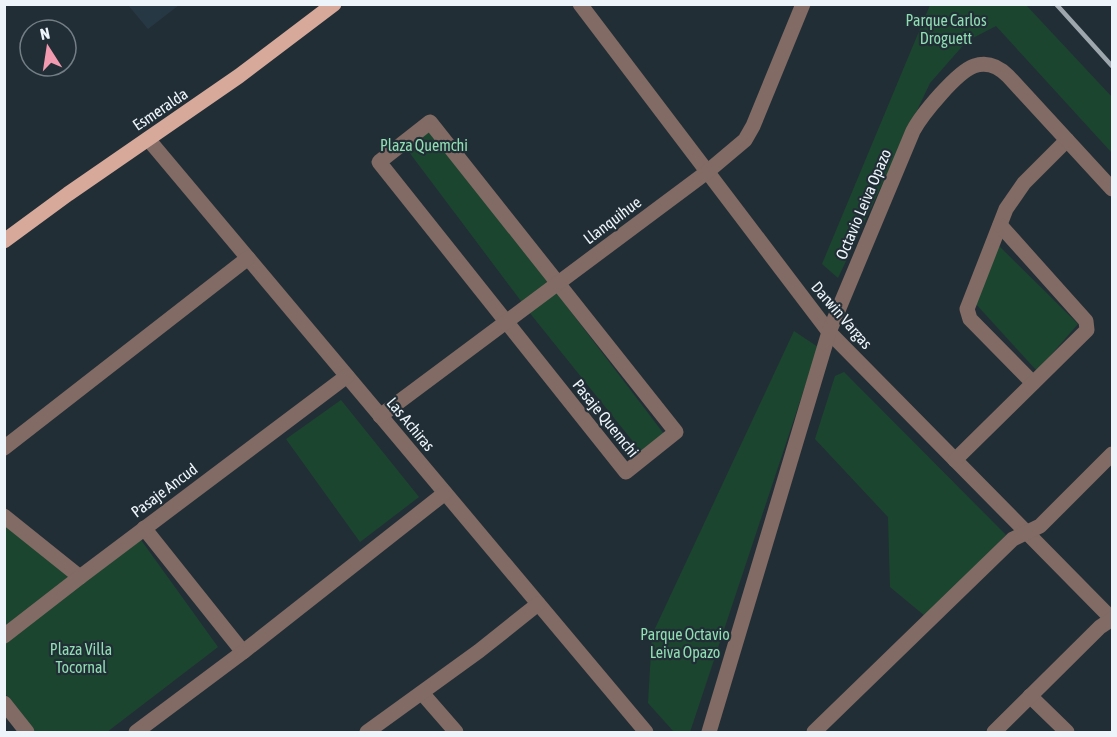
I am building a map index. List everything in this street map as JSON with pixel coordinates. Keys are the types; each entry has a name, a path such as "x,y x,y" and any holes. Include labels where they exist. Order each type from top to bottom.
{"main road":[{"name":"Esmeralda","path":"4,241 239,76 334,4"}],"street":[{"name":"Darwin Vargas","path":"580,4 829,332 1112,619"},
{"name":"Llanquihue","path":"380,416 707,172 745,140 753,126 802,4"},
{"name":"Octavio Leiva Opazo","path":"709,732 829,332 913,131 933,103 973,66 986,64 1002,70 1113,189"},
{"name":"Pasaje Quemchi","path":"430,122 676,432 626,472 506,322 379,162 430,122"},
{"name":"Las Achiras","path":"148,139 646,732"},
{"path":"1033,383 970,319 966,312 1006,209 1018,190 1067,140"},
{"path":"955,460 1086,333 1087,324 1000,225"},
{"path":"4,448 248,258"},
{"name":"Pasaje Ancud","path":"4,636 347,376"},
{"path":"814,732 1013,539 1040,526 1113,454"},
{"path":"136,732 243,652 445,493"},
{"path":"4,516 80,577"},
{"path":"144,528 243,652"},
{"path":"367,732 538,604"},
{"path":"994,732 1100,627 1112,619"},
{"path":"422,693 456,732"},
{"path":"1030,696 1066,732"},
{"path":"4,703 27,732"}],"shaded area":[{"path":"128,5 179,5 148,29"}],"green space":[{"name":"Parque Carlos Droguett","path":"930,5 1026,5 1112,97 1112,153 996,26 967,41 930,83 838,278 822,264"},
{"name":"Plaza Quemchi","path":"422,123 540,271 664,434 667,446 659,455 653,458 643,454 533,317 406,148"},
{"path":"997,244 1078,324 1037,371 975,303"},
{"name":"Parque Octavio Leiva Opazo","path":"794,331 818,347 690,732 674,732 648,703 652,635"},
{"path":"844,372 1006,535 925,616 890,587 888,517 815,439 835,376"},
{"path":"341,400 419,497 360,542 286,439"},
{"name":"Plaza Villa Tocornal","path":"4,524 83,583 141,540 218,647 107,732 33,732 5,693"}],"railway":[{"path":"1056,4 1112,66"}]}
